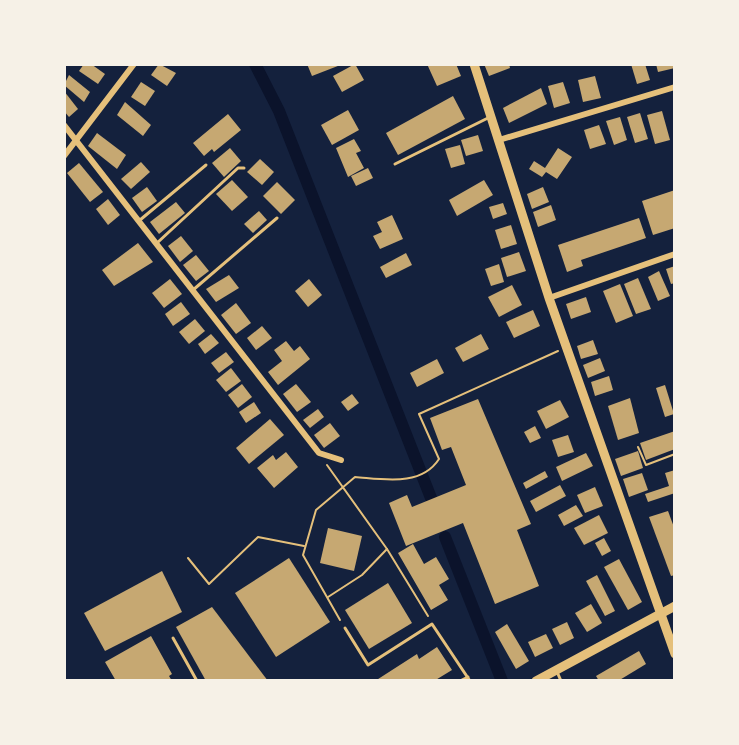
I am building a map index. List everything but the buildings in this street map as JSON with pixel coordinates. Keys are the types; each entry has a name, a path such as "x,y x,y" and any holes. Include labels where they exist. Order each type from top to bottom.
{"main road":[{"path":"474,64 549,298 675,654"},
{"path":"536,681 675,606"}],"street":[{"path":"64,156 134,64"},
{"path":"499,140 675,87"},
{"path":"64,125 319,453 341,460"},
{"path":"549,298 675,254"}],"lane":[{"path":"395,164 491,116"},
{"path":"140,220 206,165"},
{"path":"157,243 238,168 244,168"},
{"path":"193,290 277,218"},
{"path":"345,628 368,665 432,624 469,679 460,681"},
{"path":"173,638 197,681"},
{"path":"556,670 561,681"}],"path":[{"path":"345,628 303,555 316,510 355,477 407,480 427,472 439,459 419,414 567,347"},
{"path":"638,447 646,465 675,454"},
{"path":"319,453 387,549 432,624"},
{"path":"188,558 209,584 258,537 306,546"},
{"path":"327,597 362,575 387,549"}],"waterway":[{"path":"255,64 279,111 431,498"},
{"path":"445,537 502,681"}]}
